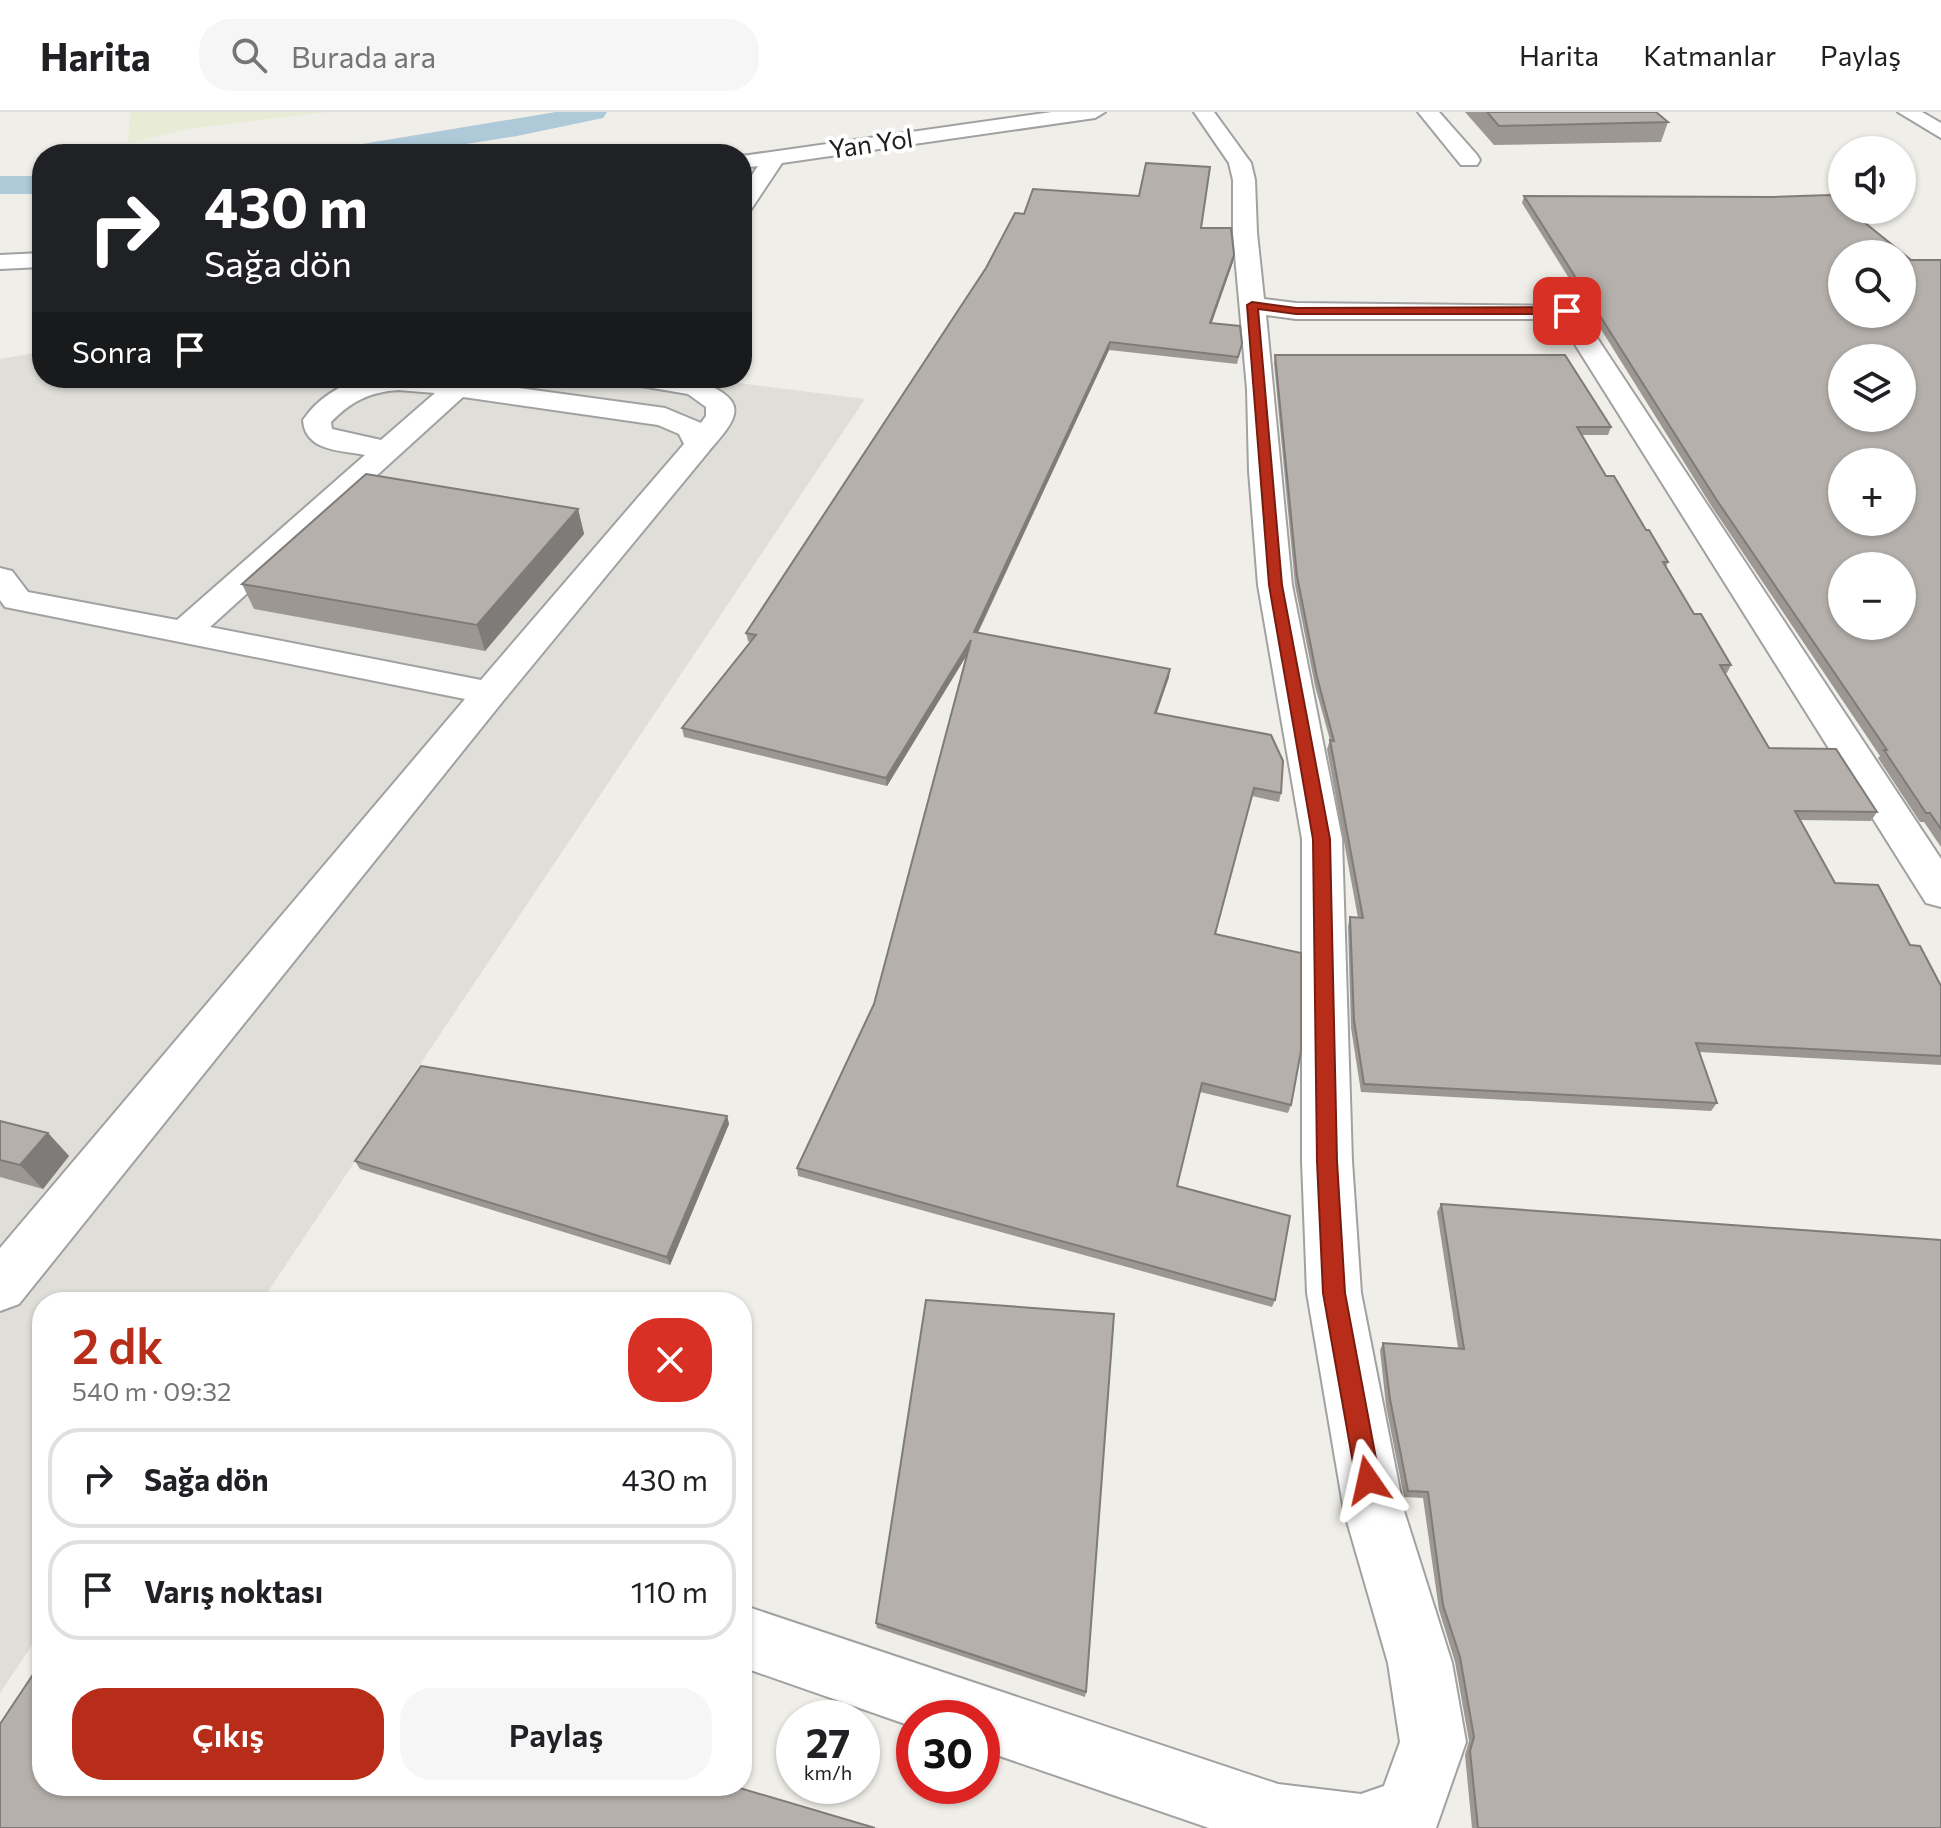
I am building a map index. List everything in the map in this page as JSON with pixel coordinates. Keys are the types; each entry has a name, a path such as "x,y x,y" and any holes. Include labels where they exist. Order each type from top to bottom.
{"street":[{"name":"Yan Yol","path":"752,160 1095,112"},
{"path":"752,1639 1278,1818 1361,1828 1409,1811 1433,1742 1420,1663 1374,1511 1334,1293 1327,1146 1322,839 1275,585 1245,233 1244,180 1240,163 1204,112"},
{"path":"1428,112 1469,160"},
{"path":"1908,112 1941,132"},
{"path":"752,191 775,157"},
{"path":"0,262 32,260"},
{"path":"1252,305 1296,311 1567,311 1941,892"},
{"path":"356,388 332,403 317,420 318,433 335,441 388,450"},
{"path":"184,632 457,388 665,417 691,429 699,445"},
{"path":"0,1287 699,445 720,416 720,404 697,388"},
{"path":"314,516 350,522"},
{"path":"567,554 601,561"},
{"path":"0,578 17,600 490,693"},
{"path":"244,579 280,585"},
{"path":"0,611 38,604"},
{"path":"510,621 545,627"}],"shaded area":[{"path":"32,354 32,388 752,388 752,385 865,399 268,1292 32,1292 32,1645 0,1693 0,359"}],"green space":[{"path":"130,112 329,112 193,128 128,143"}],"building":[{"path":"1487,112 1656,112 1668,122 1499,126"},
{"path":"1146,163 1210,167 1201,228 1231,228 1234,255 1210,323 1240,326 1242,344 1238,357 1110,342 974,632 1170,669 1155,713 1271,735 1283,761 1281,793 1254,788 1215,934 1301,953 1301,1051 1291,1105 1202,1083 1177,1186 1290,1216 1275,1300 797,1168 874,1004 971,640 886,778 682,728 756,635 746,633 986,268 1015,213 1024,214 1033,189 1139,196"},
{"path":"1828,195 1828,224 1866,224 1886,240 1828,240 1828,328 1916,328 1916,260 1941,260 1941,829 1930,813 1926,813 1884,750 1887,750 1716,499 1524,196"},
{"path":"1275,355 1565,355 1611,427 1577,427 1606,476 1614,476 1646,530 1649,530 1668,562 1663,562 1694,614 1701,614 1731,665 1720,665 1769,748 1836,749 1877,812 1795,811 1835,883 1878,885 1910,945 1920,946 1941,986 1941,1056 1696,1043 1717,1103 1364,1084 1354,1020 1350,917 1363,918 1330,740 1334,741 1317,677 1297,576"},
{"path":"366,474 578,509 477,625 242,584"},
{"path":"421,1066 727,1116 667,1257 355,1161"},
{"path":"0,1121 48,1133 20,1165 0,1160"},
{"path":"1441,1204 1941,1240 1941,1828 1478,1828 1470,1751 1474,1737 1460,1657 1443,1605 1428,1492 1408,1491 1390,1399 1383,1343 1464,1349"},
{"path":"926,1300 1114,1314 1086,1692 876,1623"},
{"path":"32,1676 32,1796 752,1796 752,1792 776,1799 776,1804 794,1804 875,1828 0,1828 0,1724"}],"waterway":[{"path":"414,144 594,112"},
{"path":"0,185 32,185"}],"route":[{"path":"1368,1480 1334,1293 1327,1161 1322,839 1275,585 1252,305 1296,311 1567,311"}]}
